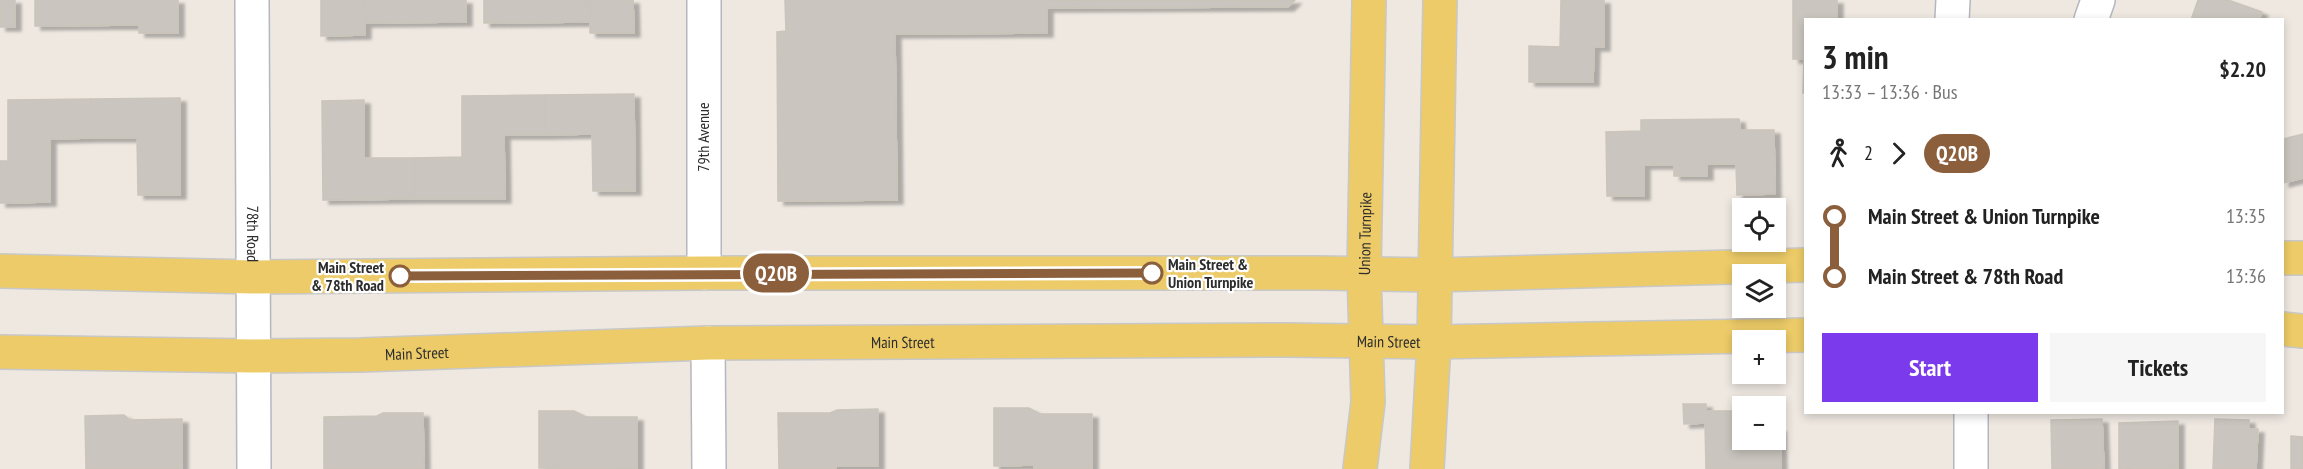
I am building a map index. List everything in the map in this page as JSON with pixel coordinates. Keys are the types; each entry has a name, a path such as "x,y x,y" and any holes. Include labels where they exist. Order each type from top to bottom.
{"main road":[{"name":"Union Turnpike","path":"1360,469 1368,402 1364,273 1369,0"},
{"path":"1427,469 1434,342 1440,0"},
{"path":"2284,258 2303,258"},
{"path":"0,272 253,277 704,273 1364,273 1434,275 1804,265"},
{"path":"2284,329 2303,330"},
{"name":"Main Street","path":"0,352 254,356 360,355 708,343 1365,340 1434,342 1804,335"}],"street":[{"name":"78th Road","path":"252,0 254,469"},
{"name":"79th Avenue","path":"704,0 704,273"},
{"path":"1952,18 1953,0"},
{"path":"2092,18 2098,0"},
{"path":"708,343 709,469"},
{"path":"1971,414 1971,469"}],"building":[{"path":"0,0 15,0 15,27 0,27"},
{"path":"35,0 178,0 178,33 139,33 139,25 35,26"},
{"path":"321,0 365,0 365,35 321,36"},
{"path":"365,0 466,0 466,22 365,23"},
{"path":"484,0 590,0 590,22 484,23"},
{"path":"590,0 633,0 634,33 590,33"},
{"path":"785,0 1295,0 1288,7 1047,8 1047,33 895,34 897,200 778,201 777,32 786,31"},
{"path":"1561,0 1604,0 1604,47 1594,47 1593,82 1529,82 1529,46 1560,47"},
{"path":"1793,0 1837,0 1837,18 1804,18 1804,59 1793,59"},
{"path":"2198,0 2228,0 2262,12 2260,18 2192,18"},
{"path":"634,94 635,191 593,191 592,134 545,135 545,95"},
{"path":"545,95 545,135 504,135 505,199 414,199 414,158 462,157 462,96"},
{"path":"180,98 180,195 138,195 137,138 91,138 91,99"},
{"path":"91,99 91,138 50,139 50,202 0,203 0,161 8,161 8,100"},
{"path":"364,100 364,158 414,158 414,199 323,200 322,101"},
{"path":"1739,119 1740,130 1774,130 1775,194 1737,195 1736,164 1707,164 1707,176 1674,176 1674,165 1644,165 1644,196 1607,196 1606,132 1641,131 1641,120"},
{"path":"2303,134 2303,178 2284,183 2284,139"},
{"path":"1683,404 1706,404 1706,411 1732,411 1732,450 1781,450 1781,469 1706,469 1705,423 1684,424"},
{"path":"994,408 1029,408 1040,414 1092,414 1092,469 1034,469 1034,465 994,466"},
{"path":"878,409 878,466 779,469 778,413 830,413 837,410"},
{"path":"539,411 574,411 586,417 637,417 637,469 539,468"},
{"path":"383,413 423,413 424,469 324,469 324,417 377,416"},
{"path":"124,415 130,420 182,419 182,469 86,469 85,416"},
{"path":"2102,419 2104,469 2052,469 2051,420"},
{"path":"2215,419 2249,420 2249,429 2258,429 2256,469 2213,469"},
{"path":"2178,421 2178,468 2119,469 2119,423"},
{"path":"2291,436 2303,437 2303,469 2291,469"}],"bus line":[{"name":"Q20B","path":"400,276 1152,273"}],"place":[{"name":"Main Street & Union Turnpike","path":"1152,273"},
{"name":"Main Street & 78th Road","path":"400,276"}]}
